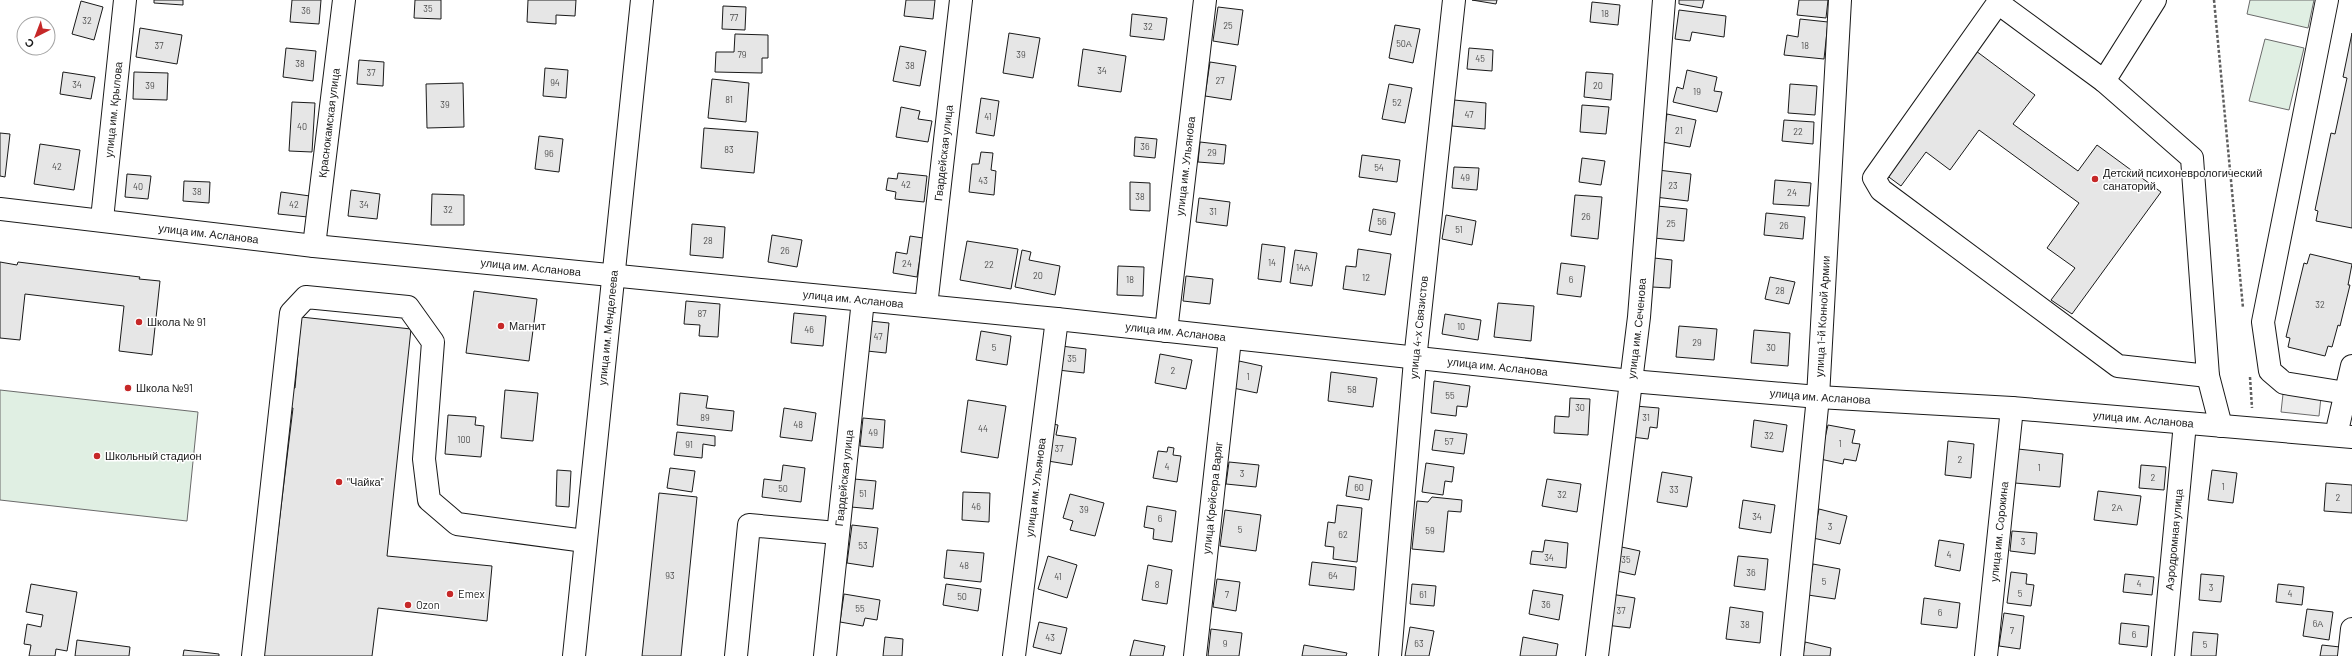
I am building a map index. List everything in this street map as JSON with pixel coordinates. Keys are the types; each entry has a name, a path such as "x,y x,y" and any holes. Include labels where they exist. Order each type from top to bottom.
{"street":[{"name":"улица им. Крылова","path":"102,220 125,0"},
{"name":"Краснокамская улица","path":"314,246 344,0"},
{"name":"улица им. Менделеева","path":"574,656 585,541 615,275 642,0"},
{"name":"Гвардейская улица","path":"926,306 961,0"},
{"name":"улица им. Ульянова","path":"1166,331 1204,0"},
{"name":"улица 4-х Связистов","path":"1390,656 1415,360 1454,0"},
{"name":"улица им. Сеченова","path":"1597,656 1639,317 1664,0"},
{"name":"улица 1-й Конной Армии","path":"1792,656 1818,397 1840,0"},
{"path":"2104,81 2155,0"},
{"path":"2327,0 2263,322 2270,371 2284,383 2346,393"},
{"path":"2211,386 2118,366 1881,190 1874,178 1998,3 2104,81 2192,158 2211,386 2220,426"},
{"name":"улица им. Асланова","path":"0,209 314,246 1057,319 1415,360 1631,382 1818,397 2012,408 2185,424 2254,428 2344,436"},
{"path":"253,656 291,313 306,297 408,307 433,342 424,459 428,500 457,524 585,541"},
{"name":"Гвардейская улица","path":"825,656 863,300"},
{"name":"улица им. Ульянова","path":"1014,656 1057,319"},
{"name":"улица Крейсера Варяг","path":"1195,656 1230,339"},
{"path":"2344,436 2346,393 2352,366"},
{"name":"улица им. Сорокина","path":"1986,656 2012,408"},
{"name":"Аэродромная улица","path":"2163,656 2185,424"},
{"path":"736,656 749,525 837,533"},
{"path":"2349,656 2352,629"}],"path":[{"path":"2214,0 2243,309"},
{"path":"2249,373 2254,428"}],"green space":[{"path":"2250,0 2314,0 2308,28 2247,14"},
{"path":"2265,39 2304,48 2289,110 2249,101"},
{"name":"Школьный стадион","path":"0,390 198,412 187,521 0,500"}],"shaded area":[{"path":"2283,394 2321,397 2319,416 2281,412"}],"building":[{"path":"154,0 183,0 183,5 154,3"},
{"path":"292,0 321,0 319,24 290,22"},
{"path":"415,0 441,0 441,19 414,18"},
{"path":"528,0 576,0 575,16 556,15 556,24 527,22"},
{"path":"906,0 935,0 933,19 904,16"},
{"path":"1472,0 1497,0 1496,4"},
{"path":"1679,0 1704,0 1702,8 1679,4"},
{"path":"1799,0 1828,0 1826,18 1797,15"},
{"path":"81,1 103,7 94,40 72,34"},
{"path":"1592,2 1620,5 1618,25 1590,22"},
{"path":"723,6 746,7 745,30 722,29"},
{"path":"1218,7 1243,10 1238,45 1213,41"},
{"path":"1679,10 1726,16 1724,37 1692,32 1690,41 1675,39"},
{"path":"1132,14 1167,18 1164,40 1130,36"},
{"path":"1800,19 1828,22 1824,59 1784,55 1787,35 1798,37"},
{"path":"1395,25 1420,29 1413,63 1389,58"},
{"path":"140,28 182,35 177,64 136,57"},
{"path":"1009,33 1040,38 1033,78 1003,73"},
{"path":"2352,33 2352,228 2316,221 2318,211 2315,210 2331,133 2335,134 2347,78 2343,77"},
{"path":"735,34 768,35 768,58 762,58 762,73 715,72 716,52 734,52"},
{"path":"900,46 926,51 920,86 893,81"},
{"path":"286,48 316,51 313,81 283,77"},
{"path":"1469,48 1493,50 1492,71 1467,69"},
{"name":"Детский психоневрологический санаторий","path":"1972,48 2035,95 2013,124 2078,171 2097,145 2161,192 2072,314 2051,300 2075,268 2047,248 2079,203 1979,130 1950,170 1926,152 1901,186 1882,172"},
{"path":"1083,49 1126,56 1121,92 1078,86"},
{"path":"359,60 384,62 383,86 357,84"},
{"path":"1210,62 1236,66 1231,100 1205,96"},
{"path":"545,68 568,70 566,98 543,96"},
{"path":"1687,70 1717,77 1714,91 1722,92 1717,112 1673,102 1677,87 1683,89"},
{"path":"63,72 95,77 91,99 60,94"},
{"path":"134,72 168,73 167,100 133,99"},
{"path":"1586,72 1613,74 1611,100 1584,97"},
{"path":"712,79 749,83 746,122 708,118"},
{"path":"463,83 464,127 427,128 426,84"},
{"path":"1389,84 1412,88 1405,123 1382,119"},
{"path":"1790,84 1817,86 1815,115 1788,113"},
{"path":"981,98 999,101 994,136 976,133"},
{"path":"1454,100 1486,103 1485,129 1452,126"},
{"path":"292,102 315,103 312,152 289,151"},
{"path":"1582,105 1609,107 1606,134 1580,132"},
{"path":"901,107 920,111 918,119 932,121 928,142 896,137"},
{"path":"1667,114 1696,120 1690,147 1662,142"},
{"path":"1784,120 1814,122 1813,144 1782,141"},
{"path":"704,128 758,132 754,173 701,168"},
{"path":"0,133 10,134 5,177 0,176"},
{"path":"539,136 563,139 559,172 535,169"},
{"path":"1135,137 1157,139 1155,158 1134,156"},
{"path":"1200,142 1226,145 1224,164 1198,162"},
{"path":"40,144 80,150 74,190 34,184"},
{"path":"981,152 993,153 991,170 996,171 994,195 969,192 972,164 979,164"},
{"path":"1362,155 1400,160 1397,182 1359,177"},
{"path":"1582,158 1605,161 1601,185 1579,182"},
{"path":"1454,167 1479,168 1477,190 1452,188"},
{"path":"1658,170 1691,174 1688,201 1655,197"},
{"path":"898,173 927,176 924,202 895,199 896,192 886,190 888,178 897,179"},
{"path":"127,174 151,176 148,199 125,197"},
{"path":"1775,180 1811,183 1809,206 1773,204"},
{"path":"184,181 210,182 209,203 183,201"},
{"path":"1130,182 1150,183 1150,211 1130,210"},
{"path":"351,190 380,194 377,219 348,216"},
{"path":"281,192 310,196 308,217 278,214"},
{"path":"432,194 464,195 464,225 431,225"},
{"path":"1575,195 1602,197 1598,239 1571,236"},
{"path":"1199,198 1230,202 1227,226 1196,222"},
{"path":"1657,206 1687,209 1684,241 1654,238"},
{"path":"1373,209 1395,213 1391,235 1369,231"},
{"path":"1766,213 1805,217 1803,239 1764,235"},
{"path":"1446,215 1476,221 1472,245 1442,239"},
{"path":"692,224 725,227 723,258 690,255"},
{"path":"772,235 802,240 797,267 768,262"},
{"path":"910,236 923,238 917,277 893,273 896,252 907,254"},
{"path":"967,241 1018,249 1011,289 960,280"},
{"path":"1262,244 1285,247 1281,282 1258,279"},
{"path":"1358,249 1391,254 1385,295 1343,289 1346,266 1356,267"},
{"path":"1022,250 1031,252 1029,260 1060,266 1055,295 1015,287"},
{"path":"1295,250 1317,253 1312,286 1290,283"},
{"path":"2310,254 2352,264 2348,285 2350,285 2340,326 2338,325 2332,347 2328,346 2325,356 2288,347 2290,338 2286,337 2304,263 2307,264"},
{"path":"1654,258 1672,260 1670,288 1652,287"},
{"name":"Школа № 91","path":"0,262 17,265 18,262 140,277 139,279 160,281 152,355 119,351 124,306 25,294 20,340 0,338"},
{"path":"1561,263 1585,266 1581,297 1557,294"},
{"path":"1118,266 1144,267 1143,296 1117,295"},
{"path":"1186,276 1213,279 1210,304 1183,301"},
{"path":"1770,277 1795,282 1789,304 1765,299"},
{"name":"Магнит","path":"474,291 537,299 529,361 466,353"},
{"path":"686,301 720,304 718,337 699,336 700,325 684,324"},
{"path":"1498,303 1534,306 1531,341 1494,337"},
{"path":"794,313 826,316 823,346 791,343"},
{"path":"1445,314 1481,320 1478,340 1442,334"},
{"name":"\"Чайка\"","path":"301,317 411,329 387,556 492,566 487,621 378,608 372,656 263,656 293,408 282,407 285,388 295,388"},
{"path":"870,321 889,323 886,353 867,351"},
{"path":"1679,326 1717,329 1714,360 1676,357"},
{"path":"1754,330 1790,333 1788,366 1751,363"},
{"path":"981,331 1011,336 1007,365 976,360"},
{"path":"1061,346 1086,349 1084,373 1058,370"},
{"path":"1160,354 1192,360 1186,389 1155,383"},
{"path":"1239,361 1262,366 1257,393 1233,388"},
{"path":"1331,372 1377,378 1373,407 1328,401"},
{"path":"1434,381 1470,386 1467,407 1457,406 1456,416 1431,413"},
{"path":"505,390 538,393 533,441 501,438"},
{"path":"680,393 708,396 706,408 734,411 732,431 677,425"},
{"path":"1570,398 1590,399 1588,435 1554,433 1555,416 1569,417"},
{"path":"968,400 1006,406 998,458 961,452"},
{"path":"1635,406 1659,408 1657,428 1650,427 1648,439 1632,437"},
{"path":"784,408 816,413 812,441 780,437"},
{"path":"448,415 476,417 475,425 484,426 481,457 445,454"},
{"path":"863,418 885,420 883,448 860,446"},
{"path":"1754,420 1787,425 1783,452 1751,447"},
{"path":"1047,423 1058,425 1056,435 1076,438 1072,465 1042,460"},
{"path":"1828,425 1855,430 1852,443 1860,444 1856,461 1844,459 1843,464 1820,459"},
{"path":"1435,430 1467,434 1464,454 1432,450"},
{"path":"677,432 715,436 715,446 703,444 702,458 674,455"},
{"path":"1948,441 1974,444 1971,478 1945,475"},
{"path":"1168,447 1174,448 1173,455 1181,456 1177,482 1153,478 1158,451 1167,452"},
{"path":"2018,449 2063,454 2060,487 2015,483"},
{"path":"1229,462 1259,465 1256,487 1226,484"},
{"path":"1426,463 1454,467 1452,482 1445,481 1443,495 1422,492"},
{"path":"783,465 805,468 801,502 762,497 764,479 781,481"},
{"path":"2141,465 2166,467 2164,490 2139,488"},
{"path":"670,468 695,471 692,492 667,488"},
{"path":"557,470 571,471 569,507 556,506"},
{"path":"2212,470 2237,473 2233,503 2208,500"},
{"path":"1662,472 1692,477 1687,507 1657,502"},
{"path":"1349,476 1372,480 1369,500 1346,496"},
{"path":"854,479 876,481 873,509 851,507"},
{"path":"1547,479 1581,484 1577,512 1542,506"},
{"path":"2326,483 2352,485 2352,513 2324,511"},
{"path":"2098,491 2141,496 2137,525 2094,520"},
{"path":"963,492 990,493 989,522 962,520"},
{"path":"659,493 697,497 681,656 642,656"},
{"path":"1070,494 1104,503 1095,536 1070,530 1073,521 1063,518"},
{"path":"1432,497 1462,500 1461,512 1448,511 1444,552 1412,549 1417,501 1428,502"},
{"path":"1743,500 1775,505 1771,533 1739,528"},
{"path":"1337,505 1362,508 1357,562 1333,559 1334,547 1325,546 1328,522 1335,523"},
{"path":"1147,506 1176,511 1172,542 1153,539 1154,529 1144,527"},
{"path":"1819,509 1847,516 1840,544 1813,538"},
{"path":"1225,510 1261,515 1256,551 1220,546"},
{"path":"852,525 878,528 873,567 847,563"},
{"path":"2012,531 2037,533 2035,554 2010,551"},
{"path":"1545,540 1568,543 1566,568 1530,564 1532,551 1543,552"},
{"path":"1939,540 1964,544 1960,571 1935,566"},
{"path":"1617,546 1640,551 1635,575 1612,570"},
{"path":"947,550 984,553 981,582 944,578"},
{"path":"1048,556 1077,565 1067,598 1038,589"},
{"path":"1738,556 1768,559 1765,590 1734,586"},
{"path":"1312,562 1356,567 1354,590 1309,585"},
{"path":"1813,564 1840,569 1835,599 1808,595"},
{"path":"1148,565 1172,570 1167,604 1142,600"},
{"path":"2011,572 2027,574 2026,584 2034,585 2031,606 2007,603"},
{"path":"2125,574 2154,577 2152,595 2123,592"},
{"path":"2201,574 2224,576 2221,602 2199,600"},
{"path":"1217,579 1240,582 1236,611 1213,607"},
{"path":"31,584 77,592 67,651 56,649 55,656 29,656 31,645 24,644 27,624 41,627 43,615 26,612"},
{"path":"946,584 981,589 978,611 943,605"},
{"path":"1412,584 1436,586 1434,606 1410,604"},
{"path":"2278,584 2304,587 2302,605 2276,602"},
{"path":"1533,590 1563,595 1559,620 1529,614"},
{"path":"844,594 880,600 877,620 865,618 863,626 840,622"},
{"path":"1611,594 1635,598 1630,628 1606,625"},
{"path":"1924,598 1960,603 1957,628 1921,624"},
{"path":"1730,607 1763,612 1760,643 1726,639"},
{"path":"2307,609 2333,612 2329,640 2303,636"},
{"path":"2004,613 2024,616 2020,649 1999,646"},
{"path":"1039,622 1067,628 1061,654 1033,647"},
{"path":"2121,623 2149,626 2147,647 2119,644"},
{"path":"1410,627 1434,631 1429,656 1405,656"},
{"path":"1211,629 1242,633 1239,656 1208,656"},
{"path":"2193,632 2218,634 2216,656 2191,656"},
{"path":"885,637 903,639 902,656 883,656"},
{"path":"1523,637 1558,644 1556,656 1520,656"},
{"path":"77,640 130,647 129,656 75,656"},
{"path":"1134,640 1165,646 1163,656 1130,656"},
{"path":"1805,642 1831,648 1830,656 1803,656"},
{"path":"1304,645 1347,653 1346,656 1302,656"},
{"path":"2322,645 2340,647 2339,656 2320,656"},
{"path":"184,650 219,654 219,656 183,656"}],"place":[{"name":"Детский психоневрологический санаторий","path":"2095,179"},
{"name":"Школа № 91","path":"139,322"},
{"name":"Магнит","path":"501,326"},
{"name":"Школа №91","path":"128,388"},
{"name":"Школьный стадион","path":"97,456"},
{"name":"\"Чайка\"","path":"339,482"},
{"name":"Emex","path":"450,594"},
{"name":"Ozon","path":"408,605"}]}
